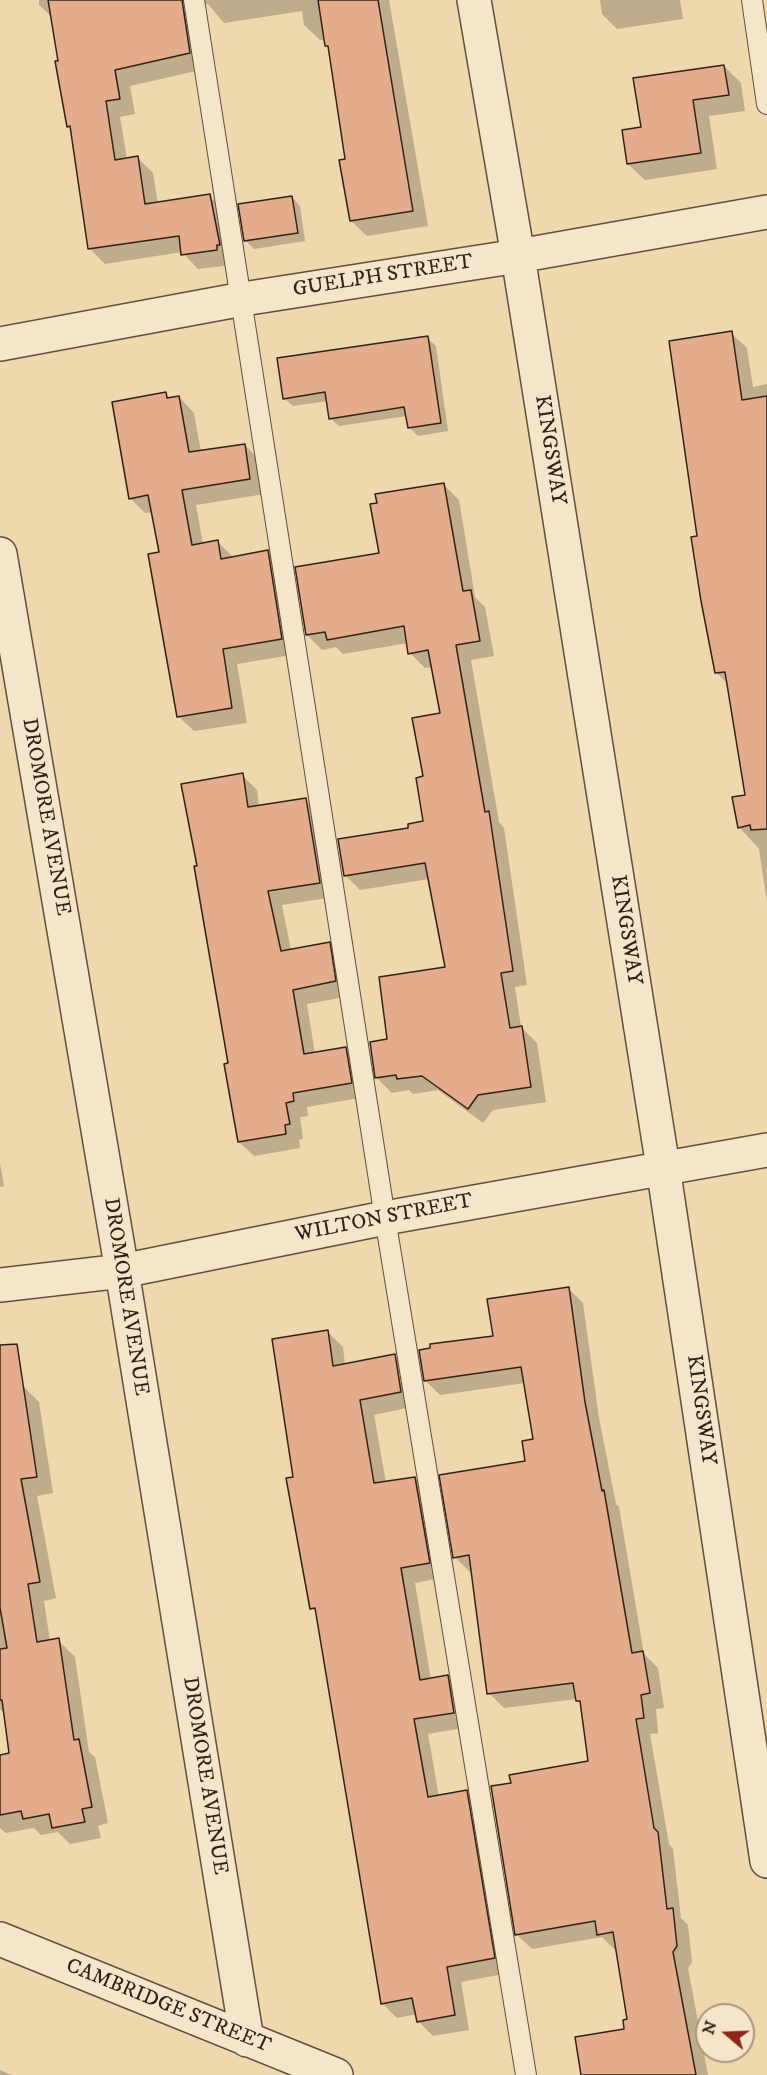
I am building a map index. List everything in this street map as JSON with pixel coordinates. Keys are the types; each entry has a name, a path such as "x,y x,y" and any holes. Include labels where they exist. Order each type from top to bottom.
{"street":[{"name":"KINGSWAY","path":"474,0 518,256 663,1167 767,1861"},
{"name":"GUELPH STREET","path":"0,344 243,298 518,256 767,212"},
{"name":"DROMORE AVENUE","path":"0,554 122,1271 247,2040"},
{"name":"WILTON STREET","path":"0,1285 122,1271 385,1218 767,1150"},
{"name":"CAMBRIDGE STREET","path":"0,1939 336,2075"}],"lane":[{"path":"194,0 243,298 385,1218 526,2075"},
{"path":"752,0 767,104"}],"building":[{"path":"48,0 182,0 190,53 115,70 120,99 106,101 115,160 138,156 145,204 210,194 220,245 217,245 217,250 181,255 179,236 88,249 70,126 67,127 55,61 58,61"},
{"path":"318,0 378,0 413,211 350,221 339,160 345,159 328,46 325,46"},
{"path":"724,65 729,95 693,100 701,153 627,164 622,130 641,127 633,78"},
{"path":"292,196 298,233 244,241 238,204"},
{"path":"732,331 742,400 767,396 767,829 751,830 750,825 738,828 732,797 745,795 725,672 715,673 701,601 691,537 697,536 669,341"},
{"path":"428,336 441,423 408,428 404,407 329,419 325,392 283,399 277,358"},
{"path":"166,392 167,398 179,396 189,452 245,444 250,479 182,490 192,545 218,540 221,559 268,550 282,639 223,649 232,708 177,717 148,554 159,552 148,495 129,499 112,402"},
{"path":"444,483 463,591 471,590 480,641 456,645 485,812 489,811 513,971 501,973 510,1028 522,1026 531,1087 478,1095 468,1109 422,1076 397,1079 396,1075 375,1078 370,1042 387,1039 379,977 445,967 425,863 344,876 338,839 408,828 408,824 423,821 416,778 423,776 412,718 440,713 428,650 408,654 404,626 327,640 325,632 306,635 295,567 379,553 370,504 377,503 375,494"},
{"path":"243,773 248,807 306,798 320,883 268,891 281,951 330,942 336,981 293,990 304,1054 346,1047 352,1083 293,1093 294,1101 286,1103 290,1124 285,1125 286,1134 238,1142 224,1064 228,1063 194,866 197,866 181,784"},
{"path":"569,1287 585,1402 602,1491 604,1490 632,1653 643,1651 650,1693 641,1695 644,1718 636,1719 654,1828 658,1832 667,1909 673,1908 677,1946 673,1952 696,2075 581,2075 575,2037 624,2029 623,2020 627,2019 613,1932 597,1935 595,1921 515,1935 491,1786 511,1783 509,1775 588,1761 580,1701 576,1701 573,1683 487,1694 469,1555 453,1558 439,1475 525,1461 522,1441 533,1439 521,1367 424,1381 419,1350 430,1348 430,1344 493,1336 487,1299"},
{"path":"328,1330 333,1366 395,1354 401,1392 360,1400 374,1483 415,1477 430,1563 401,1568 420,1680 448,1675 454,1713 414,1719 428,1797 467,1790 495,1958 447,1967 455,2015 417,2022 412,1998 381,2004 315,1608 310,1609 286,1478 293,1477 272,1339"},
{"path":"17,1344 37,1477 21,1479 40,1582 28,1584 37,1642 59,1638 74,1740 79,1739 92,1807 82,1809 85,1822 52,1828 49,1814 23,1819 21,1811 0,1815 0,1755 9,1753 2,1700 0,1700 0,1649 7,1648 0,1608 0,1345"}]}
